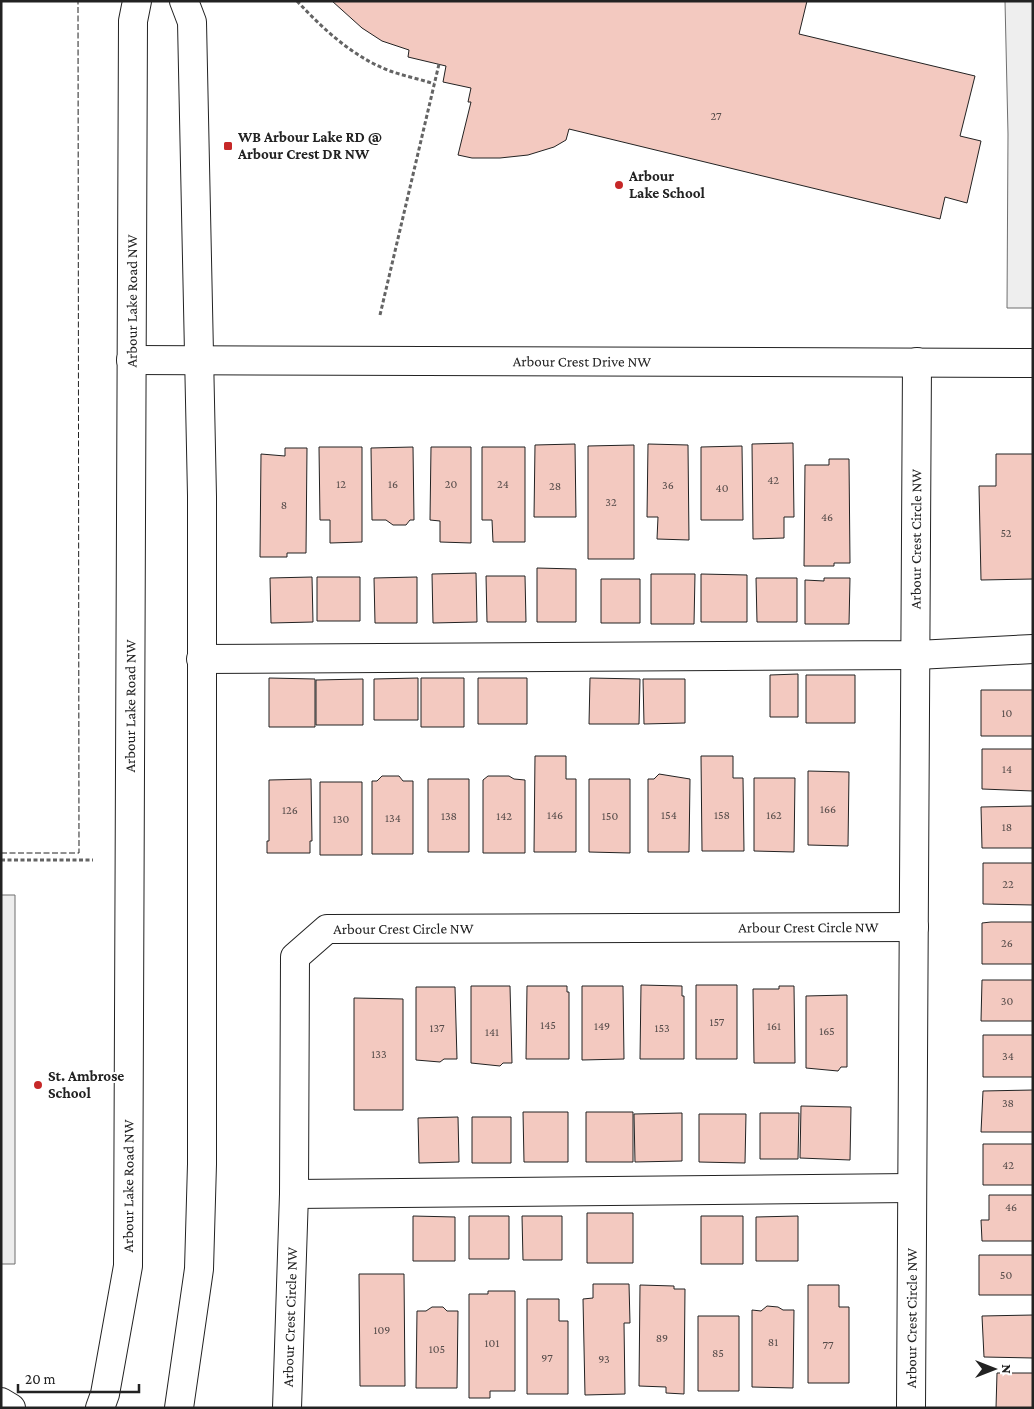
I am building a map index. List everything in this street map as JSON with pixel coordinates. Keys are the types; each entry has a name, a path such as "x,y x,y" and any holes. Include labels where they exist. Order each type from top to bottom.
{"street":[{"name":"Arbour Lake Road NW","path":"100,1408 105,1394 128,1266 133,21 137,1"},
{"path":"179,1408 199,1269 202,1164 200,659 202,496 192,22 184,1"},
{"name":"Arbour Crest Drive NW","path":"131,360 1033,363"},
{"name":"Arbour Crest Circle NW","path":"911,1408 911,1188 917,655 917,362"},
{"path":"200,659 917,655 1033,649"},
{"name":"Arbour Crest Circle NW","path":"287,1408 294,1194 295,957 326,929 914,927"},
{"path":"294,1194 911,1188"},
{"path":"1,1402 11,1408"}],"path":[{"path":"297,1 321,27 356,53 388,70 434,84"},
{"path":"380,315 439,64"},
{"path":"1,860 93,860"}],"shaded area":[{"path":"1005,1 1033,1 1033,308 1007,308 1008,134"},
{"path":"1,895 15,895 15,1264 1,1264"}],"building":[{"path":"332,1 807,1 799,34 975,76 960,136 981,141 967,203 945,197 940,219 569,129 566,140 554,147 528,155 472,158 458,155 471,102 468,102 471,88 443,82 446,66 408,57 409,50 382,41 362,28"},
{"path":"793,443 794,517 784,517 784,538 753,539 752,444"},
{"path":"575,444 576,517 534,517 535,445"},
{"path":"648,444 688,445 689,540 657,539 658,517 647,517"},
{"path":"634,445 634,559 588,559 588,446"},
{"path":"742,446 743,520 701,520 701,447"},
{"path":"319,447 362,447 362,542 330,543 330,520 320,520"},
{"path":"413,447 414,520 410,520 406,525 393,525 386,520 372,520 371,448"},
{"path":"431,447 471,447 471,543 440,542 440,521 430,520"},
{"path":"482,447 525,447 525,542 493,542 492,520 482,520"},
{"path":"285,448 307,448 306,553 287,553 287,557 260,557 261,454 285,456"},
{"path":"996,454 1033,454 1033,579 981,580 979,486 996,486"},
{"path":"829,459 849,459 850,563 834,563 834,566 804,566 805,465 829,465"},
{"path":"537,568 576,569 576,622 537,622"},
{"path":"476,573 477,622 433,623 432,574"},
{"path":"651,574 695,574 694,624 651,624"},
{"path":"701,574 747,575 747,622 701,622"},
{"path":"486,576 525,576 526,622 487,622"},
{"path":"312,577 313,622 271,623 270,578"},
{"path":"317,577 360,577 360,621 317,621"},
{"path":"417,577 417,623 375,623 374,578"},
{"path":"756,578 797,578 797,622 757,622"},
{"path":"824,578 850,578 849,624 805,624 805,580 824,581"},
{"path":"601,579 640,579 640,623 601,623"},
{"path":"798,674 798,717 770,717 770,675"},
{"path":"806,675 855,675 855,723 806,723"},
{"path":"269,678 315,679 315,727 269,727"},
{"path":"418,678 418,720 374,720 374,679"},
{"path":"421,678 464,678 464,727 421,727"},
{"path":"478,678 527,678 527,724 478,724"},
{"path":"590,678 640,679 639,724 589,724"},
{"path":"363,679 363,725 316,725 316,680"},
{"path":"643,679 685,679 685,723 644,724"},
{"path":"981,690 1033,690 1033,736 981,736"},
{"path":"982,749 1033,749 1033,791 982,789"},
{"path":"535,756 566,756 566,779 576,779 576,852 534,852"},
{"path":"701,756 733,756 733,778 743,778 744,851 702,851"},
{"path":"808,771 849,772 848,846 808,845"},
{"path":"659,774 690,779 689,852 648,852 648,779 654,779"},
{"path":"382,776 399,776 403,781 413,781 413,854 372,854 372,781 377,781"},
{"path":"488,776 509,776 514,779 525,780 525,853 483,853 483,780"},
{"path":"754,778 795,778 794,852 754,851"},
{"path":"311,779 312,841 310,841 310,853 267,853 267,841 269,841 269,780"},
{"path":"428,779 469,779 469,852 428,852"},
{"path":"589,779 630,779 630,853 589,852"},
{"path":"320,782 362,782 362,855 320,855"},
{"path":"1033,806 1033,848 982,848 981,807"},
{"path":"983,863 1033,863 1033,905 983,904"},
{"path":"1033,922 1033,964 982,964 982,923"},
{"path":"982,980 1033,980 1033,1021 981,1021"},
{"path":"641,985 682,986 682,996 684,996 684,1059 640,1059"},
{"path":"696,985 737,985 737,1059 696,1059"},
{"path":"471,986 510,986 512,1063 503,1063 500,1066 471,1063"},
{"path":"527,986 567,986 567,992 569,992 569,1059 526,1059"},
{"path":"582,986 623,986 624,1059 582,1060"},
{"path":"779,986 794,986 795,1063 754,1063 753,989 779,989"},
{"path":"416,987 455,987 457,1059 444,1059 440,1062 416,1060"},
{"path":"847,995 847,1067 841,1067 838,1071 806,1068 806,996"},
{"path":"354,998 403,999 403,1110 354,1110"},
{"path":"983,1035 1033,1035 1033,1077 983,1077"},
{"path":"1033,1090 1033,1132 981,1132 983,1091"},
{"path":"801,1106 851,1107 850,1160 800,1158"},
{"path":"523,1112 568,1112 568,1162 524,1162"},
{"path":"586,1112 633,1112 633,1162 586,1162"},
{"path":"682,1113 682,1161 635,1162 634,1114"},
{"path":"760,1113 799,1113 798,1159 760,1159"},
{"path":"699,1114 746,1114 745,1163 699,1162"},
{"path":"458,1117 459,1162 419,1163 418,1118"},
{"path":"472,1117 511,1117 511,1163 472,1163"},
{"path":"983,1144 1033,1144 1033,1185 983,1185"},
{"path":"989,1195 1033,1195 1033,1241 982,1241 981,1220 989,1220"},
{"path":"587,1213 633,1213 633,1263 587,1263"},
{"path":"413,1216 455,1217 455,1261 413,1261"},
{"path":"469,1216 509,1216 509,1259 469,1259"},
{"path":"522,1216 562,1216 562,1260 523,1260"},
{"path":"701,1216 743,1216 743,1264 701,1264"},
{"path":"798,1216 798,1261 756,1261 756,1217"},
{"path":"979,1255 1033,1255 1033,1295 979,1295"},
{"path":"359,1274 404,1274 405,1386 360,1386"},
{"path":"593,1284 629,1284 630,1323 624,1323 625,1394 585,1395 583,1299 593,1298"},
{"path":"640,1285 674,1286 674,1289 685,1289 684,1394 666,1393 666,1387 639,1386"},
{"path":"808,1285 839,1285 839,1307 849,1307 849,1383 808,1383"},
{"path":"488,1291 515,1291 515,1391 490,1391 490,1398 469,1398 469,1294 488,1294"},
{"path":"527,1299 559,1299 559,1321 568,1321 568,1394 527,1394"},
{"path":"767,1306 778,1307 783,1310 794,1310 793,1388 752,1387 752,1310 761,1311"},
{"path":"432,1307 443,1307 447,1311 458,1311 457,1388 416,1388 417,1311 426,1311"},
{"path":"1033,1315 1033,1358 984,1357 982,1316"},
{"path":"698,1316 739,1316 739,1391 698,1391"},
{"path":"997,1373 1033,1373 1033,1408 996,1408"}],"fence":[{"path":"1,853 79,853 78,1"}],"place":[{"name":"WB Arbour Lake RD @ Arbour Crest DR NW","path":"228,146"},
{"name":"Arbour Lake School","path":"619,185"},
{"name":"St. Ambrose School","path":"38,1085"}]}
